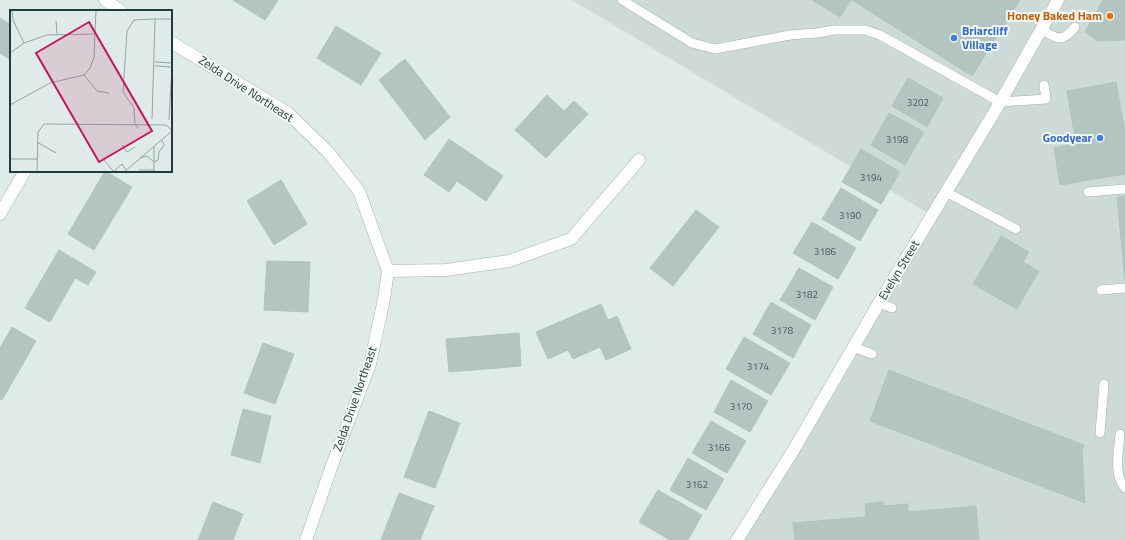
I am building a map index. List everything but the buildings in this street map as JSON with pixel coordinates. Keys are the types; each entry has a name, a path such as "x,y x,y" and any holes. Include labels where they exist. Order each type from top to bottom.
{"street":[{"path":"105,0 118,10"},
{"name":"Evelyn Street","path":"737,540 793,451 879,303 1000,102 1058,0"},
{"name":"Zelda Drive Northeast","path":"172,43 288,113 328,152 359,191 388,271 384,299 370,364 306,540"},
{"path":"388,271 446,270 509,261 571,239 639,160"},
{"path":"0,214 24,172"}],"lane":[{"path":"622,0 692,43 715,49 790,35 834,30 865,30 880,34 1000,102 1046,99 1044,85"},
{"path":"1041,30 1054,37 1063,38 1070,34 1075,27"},
{"path":"1088,192 1125,189"},
{"path":"946,192 1016,229"},
{"path":"1101,290 1125,288"},
{"path":"879,303 892,308"},
{"path":"853,347 872,354"},
{"path":"1100,433 1104,384"},
{"path":"1120,434 1118,472 1121,484 1125,488"}],"shaded area":[{"path":"572,0 1125,0 1125,540 736,540 931,215"}],"place":[{"name":"Honey Baked Ham","path":"1110,16"},
{"name":"Briarcliff Village","path":"954,38"},
{"name":"Goodyear","path":"1100,138"}]}
